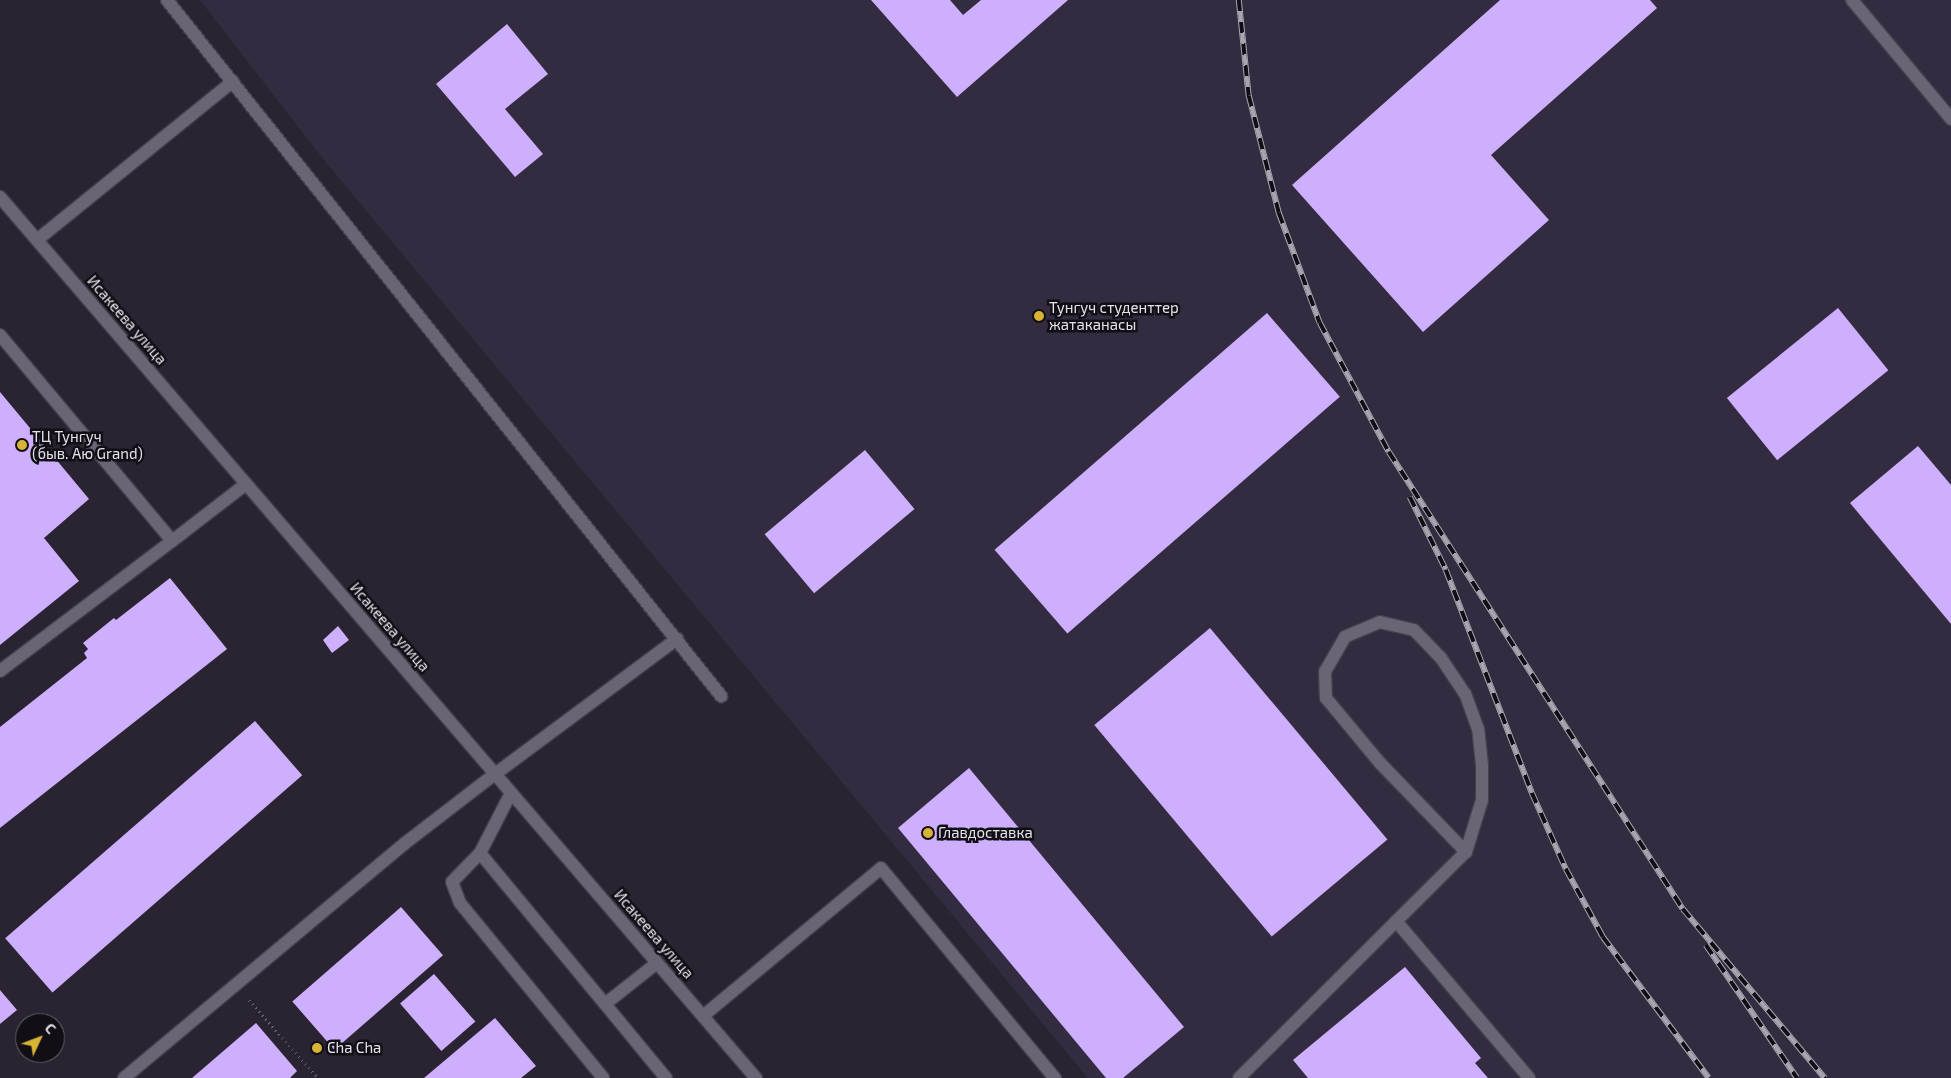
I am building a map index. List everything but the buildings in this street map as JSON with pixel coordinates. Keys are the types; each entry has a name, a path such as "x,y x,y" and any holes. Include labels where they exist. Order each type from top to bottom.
{"street":[{"path":"167,0 721,696"},
{"path":"1852,0 1951,119"},
{"path":"37,240 233,81"},
{"name":"Исакеева улица","path":"0,197 756,1078"},
{"path":"0,335 172,541"},
{"path":"0,671 246,484"},
{"path":"1239,1078 1466,852 1482,800 1482,765 1478,729 1465,694 1441,658 1414,630 1380,622 1345,637 1325,671 1326,698 1380,763 1466,852"},
{"path":"124,1078 404,844 677,639"},
{"path":"511,792 480,853 452,882 460,903 603,1078"},
{"path":"480,853 666,1078"},
{"path":"703,1016 881,868 1055,1078"},
{"path":"1396,921 1529,1078"},
{"path":"605,1004 657,963"}],"path":[{"path":"236,984 318,1078"}],"shaded area":[{"path":"200,0 1951,0 1951,1078 1088,1078 320,155"}],"railway":[{"path":"1239,0 1249,96 1279,213 1320,323 1389,452 1683,909 1825,1078"},
{"path":"1410,497 1446,570 1532,793 1566,869 1603,937 1709,1078"},
{"path":"1706,945 1797,1078"}],"place":[{"name":"Тунгуч студенттер жатаканасы","path":"1039,316"},
{"name":"ТЦ Тунгуч (быв. Аю Grand)","path":"22,445"},
{"name":"Главдоставка","path":"928,833"},
{"name":"Cha Cha","path":"317,1048"}]}
